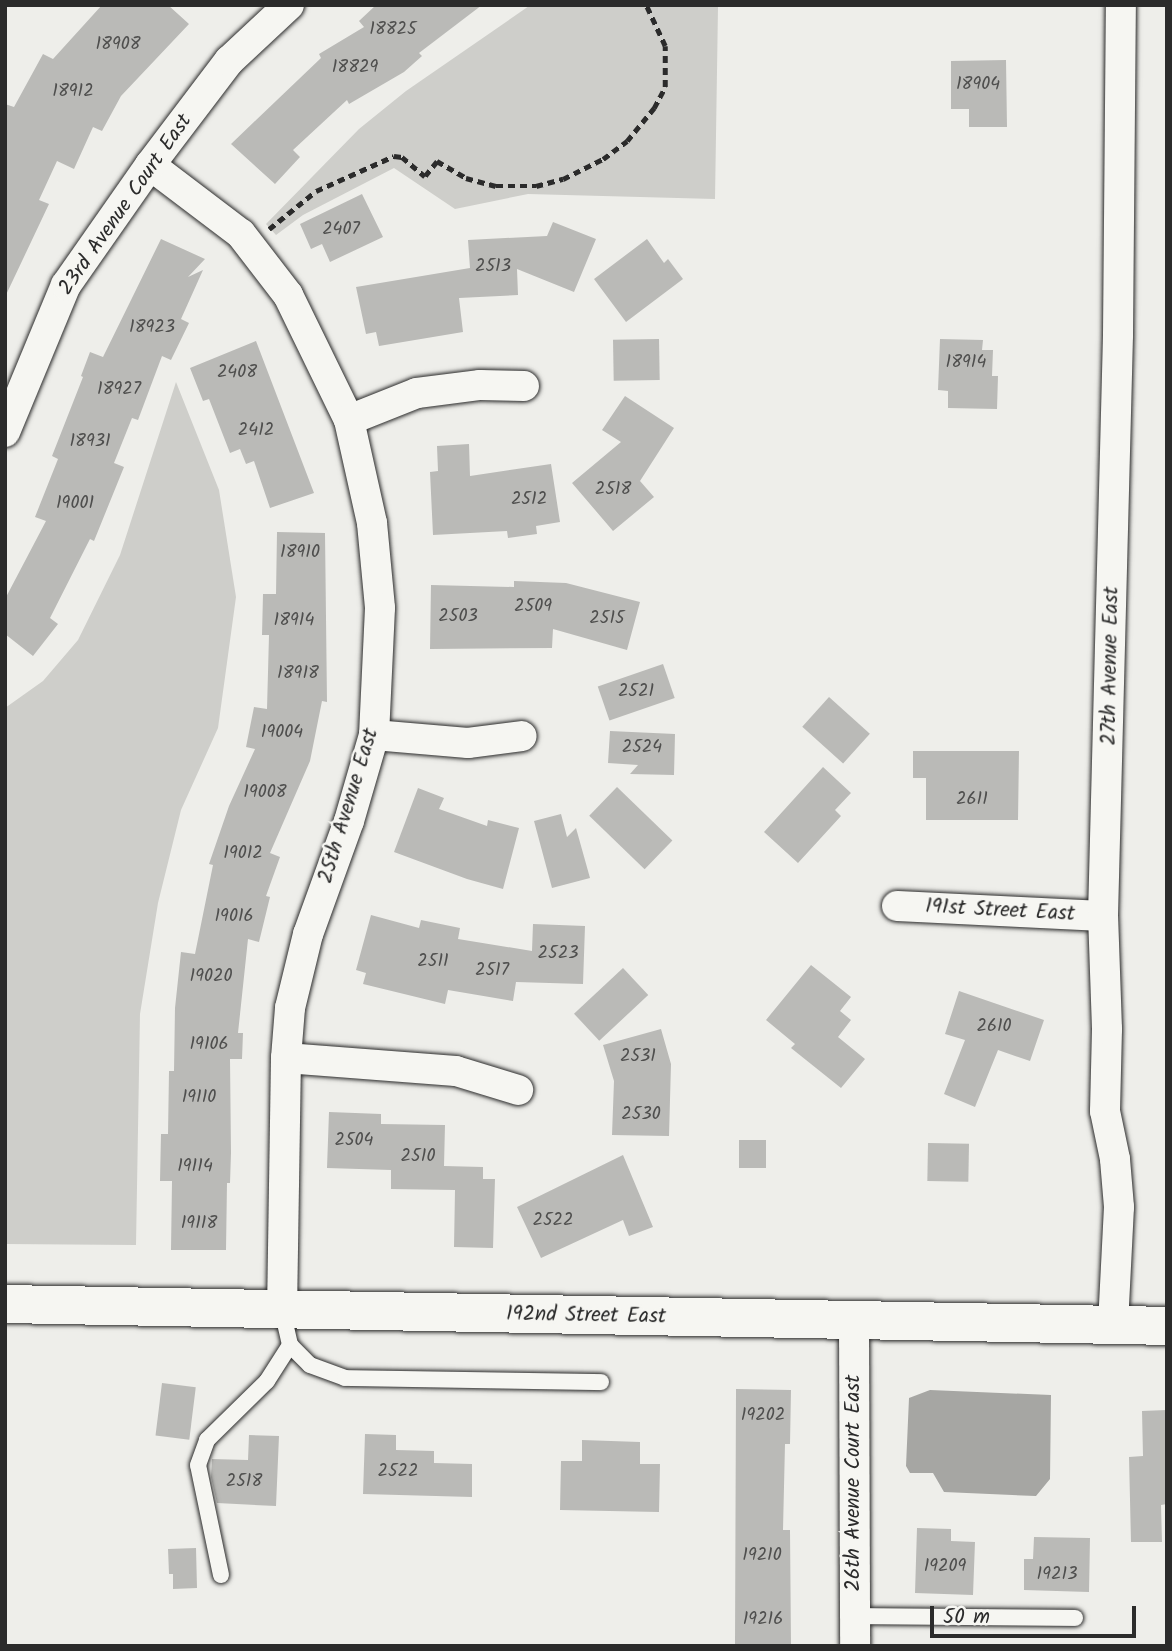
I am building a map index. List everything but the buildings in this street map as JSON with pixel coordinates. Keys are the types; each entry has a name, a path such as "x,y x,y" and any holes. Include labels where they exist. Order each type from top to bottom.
{"street":[{"name":"23rd Avenue Court East","path":"5,432 66,285 150,165 229,61 289,5"},
{"name":"27th Avenue East","path":"1113,1325 1119,1207 1115,1159 1105,1111 1107,1028 1103,916 1118,335 1121,5"},
{"name":"25th Avenue East","path":"150,165 241,234 288,295 349,420 372,523 380,608 374,735 349,821 308,934 290,1008 286,1058 286,1328"},
{"path":"349,420 417,393 480,385 524,386"},
{"path":"374,735 468,743 522,736"},
{"name":"191st Street East","path":"897,906 1103,916"},
{"path":"286,1058 456,1071 518,1090"},
{"name":"192nd Street East","path":"5,1304 286,1328 854,1320 1167,1326"},
{"name":"26th Avenue Court East","path":"854,1320 855,1646"}],"lane":[{"path":"286,1328 310,1365 345,1378 601,1382"},
{"path":"221,1575 198,1465 207,1440 267,1381 286,1328"},
{"path":"855,1616 1075,1618"}],"path":[{"path":"250,245 316,191 394,156 402,158 425,176 437,161 466,178 496,186 536,186 563,179 603,159 626,141 654,108 665,87 665,46 646,5"}],"shaded area":[{"path":"529,6 718,7 715,199 528,194 455,209 394,168 303,215 276,235 266,224 359,129 406,91"},
{"path":"176,382 219,490 236,597 218,728 181,810 158,903 140,1014 136,1245 5,1244 5,708 43,681 78,640 120,555"},
{"path":"930,1390 1051,1395 1050,1479 1036,1496 944,1492 933,1473 910,1473 906,1466 909,1398"}]}
